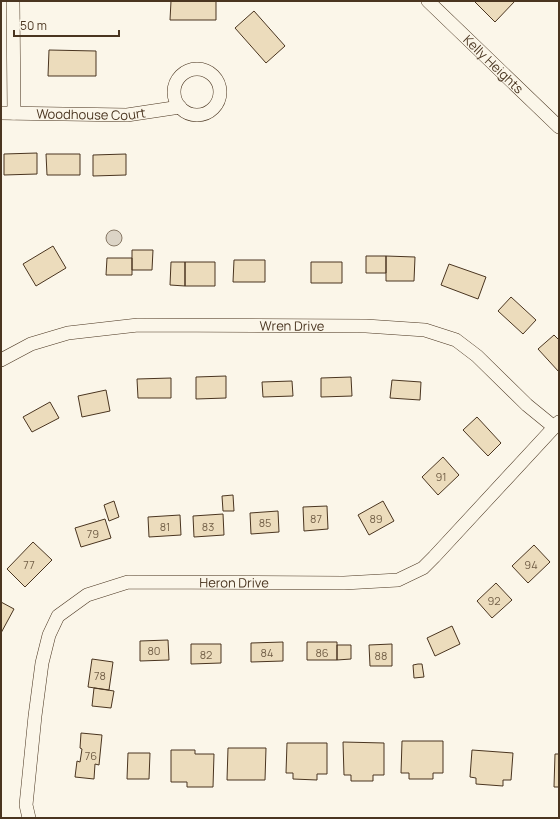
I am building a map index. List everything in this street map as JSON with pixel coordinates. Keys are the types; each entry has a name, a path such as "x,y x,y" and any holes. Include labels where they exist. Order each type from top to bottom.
{"street":[{"path":"7,113 13,1"},
{"name":"Kelly Heights","path":"428,1 559,127"},
{"name":"Woodhouse Court","path":"7,113 127,115 180,107"},
{"name":"Wren Drive","path":"1,360 31,344 68,333 138,325 366,326 425,330 456,340 477,356 527,405 556,424"},
{"name":"Heron Drive","path":"29,818 26,805 42,663 50,635 58,616 87,595 128,582 344,583 398,580 423,568 496,491 556,424"}],"shaded area":[{"path":"111,230 117,230 122,235 120,244 117,246 111,246 106,241 106,235"}],"building":[{"path":"171,1 216,1 216,20 170,20"},
{"path":"474,1 515,1 495,22"},
{"path":"254,11 285,46 266,63 235,28"},
{"path":"49,50 96,51 96,76 48,76"},
{"path":"37,153 37,174 4,175 4,154"},
{"path":"46,154 80,154 80,175 47,175"},
{"path":"126,154 126,175 93,176 93,155"},
{"path":"53,246 66,268 36,286 23,264"},
{"path":"132,250 153,250 152,270 132,270"},
{"path":"366,256 386,256 386,273 366,273"},
{"path":"386,256 415,257 414,281 386,281"},
{"path":"107,258 132,258 132,275 106,275"},
{"path":"234,260 265,260 265,282 233,282"},
{"path":"171,262 185,262 185,286 170,285"},
{"path":"185,262 215,262 215,286 185,286"},
{"path":"311,262 342,262 342,283 311,283"},
{"path":"449,264 486,277 478,299 441,285"},
{"path":"511,297 536,320 523,334 498,311"},
{"path":"554,335 559,340 559,372 538,349"},
{"path":"226,376 226,398 196,399 196,377"},
{"path":"351,377 352,396 321,397 321,378"},
{"path":"171,378 171,398 138,398 137,379"},
{"path":"392,380 421,382 420,400 390,398"},
{"path":"292,381 293,396 263,397 262,382"},
{"path":"106,390 110,411 82,417 78,396"},
{"path":"50,402 59,418 32,432 23,417"},
{"path":"477,417 501,443 488,456 463,430"},
{"path":"443,457 459,475 438,495 422,477"},
{"path":"233,495 234,511 223,511 222,496"},
{"path":"114,501 119,517 109,521 104,505"},
{"path":"383,501 394,521 369,535 358,515"},
{"path":"327,506 328,529 304,531 303,507"},
{"path":"278,511 279,532 251,534 250,513"},
{"path":"223,514 224,535 194,537 193,516"},
{"path":"180,515 181,535 149,537 148,517"},
{"path":"105,519 111,538 81,547 75,528"},
{"path":"33,542 52,560 25,587 7,569"},
{"path":"534,545 550,562 528,583 512,566"},
{"path":"496,583 512,600 492,618 477,601"},
{"path":"1,602 14,609 1,633"},
{"path":"452,626 460,644 435,656 427,638"},
{"path":"168,640 169,660 140,661 140,641"},
{"path":"283,642 283,661 251,662 251,643"},
{"path":"307,642 337,642 337,660 307,660"},
{"path":"191,644 221,644 221,663 191,664"},
{"path":"392,644 392,666 370,666 369,645"},
{"path":"337,645 351,645 351,659 337,660"},
{"path":"92,659 113,662 109,690 88,687"},
{"path":"422,664 424,677 414,678 413,665"},
{"path":"94,688 114,691 111,708 92,706"},
{"path":"81,733 102,735 99,765 95,764 94,779 75,777 77,761 80,762 82,749 80,748"},
{"path":"402,741 443,741 443,773 433,773 433,779 409,779 409,773 401,773"},
{"path":"343,742 384,743 384,775 373,775 373,781 351,781 351,775 344,775"},
{"path":"287,743 327,743 327,774 317,774 317,780 293,779 293,773 286,773"},
{"path":"228,748 266,748 265,780 227,780"},
{"path":"171,750 195,750 195,754 214,754 213,787 187,787 187,782 171,782"},
{"path":"472,750 513,753 511,780 503,780 503,786 476,784 476,778 470,777"},
{"path":"128,753 150,753 149,779 127,779"},
{"path":"555,754 559,754 559,787 554,787"}]}
